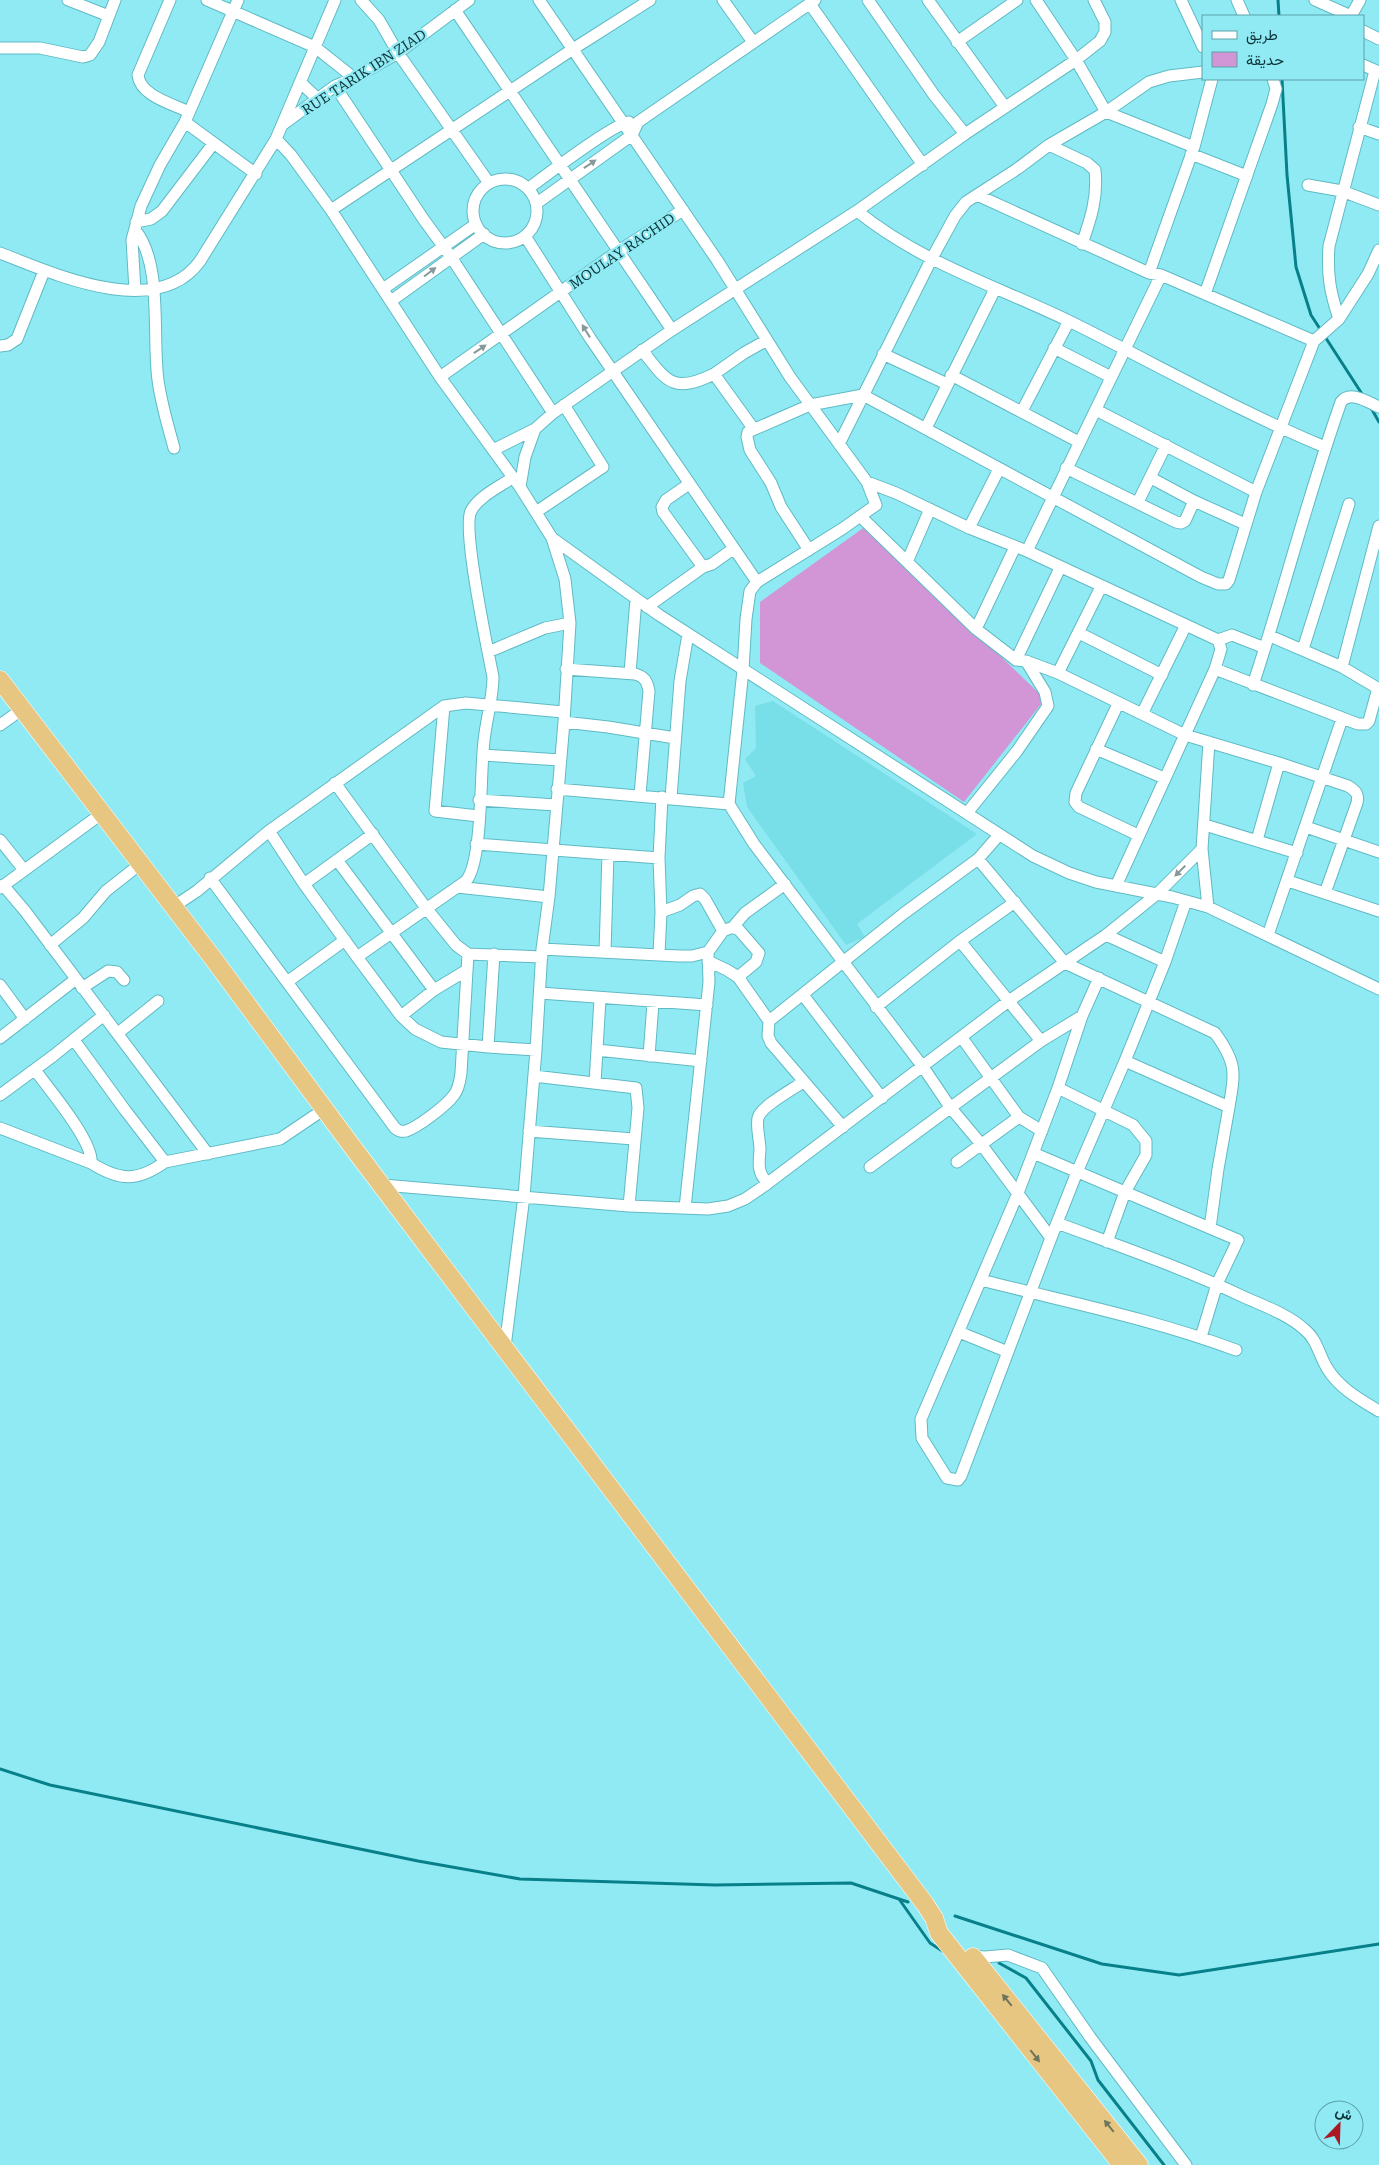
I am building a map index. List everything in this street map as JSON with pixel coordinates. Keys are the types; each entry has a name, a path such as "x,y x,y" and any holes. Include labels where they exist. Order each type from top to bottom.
{"highway":[{"path":"0,680 383,1185 934,1918 939,1933 1122,2165"},
{"path":"934,1918 947,1926 972,1956 1139,2165"}],"street":[{"path":"68,0 109,16"},
{"path":"0,48 40,48 83,56 90,55 99,42 116,0"},
{"path":"170,0 138,75 139,81 146,91 187,117 213,144 256,174"},
{"path":"207,0 315,47 354,78"},
{"path":"135,290 132,245 136,226 149,187 187,117 238,0"},
{"path":"0,253 44,271 89,284 135,290 154,289 181,281 193,270 256,174 276,139 335,0"},
{"path":"361,0 379,20 398,53 489,183"},
{"name":"RUE TARIK IBN ZIAD","path":"282,125 335,86 354,78 398,53 469,0"},
{"path":"539,0 736,289 810,405 867,482 876,505"},
{"path":"331,210 572,49 650,0"},
{"path":"723,0 753,42"},
{"path":"868,0 934,95 965,134"},
{"path":"928,0 1004,107"},
{"path":"957,42 1017,0"},
{"path":"1036,0 1076,60 1106,112 1247,176"},
{"path":"493,450 534,429 553,413 642,350 857,211 1004,107 1076,60 1100,41 1104,32 1105,22 1094,0"},
{"path":"1181,0 1202,45"},
{"path":"1237,0 1244,15"},
{"path":"1315,0 1349,15"},
{"path":"1352,15 1360,0"},
{"path":"537,203 632,135 638,122 813,2 923,165"},
{"path":"455,10 617,252 672,330"},
{"path":"1364,32 1379,39"},
{"path":"1339,319 1329,289 1327,268 1329,246 1342,190 1377,72 1364,66"},
{"path":"839,444 931,260 960,209 966,202 1050,145 1106,112 1149,82 1169,76 1202,72"},
{"path":"1026,551 1125,350 1155,274 1212,80"},
{"path":"1205,294 1272,104 1276,89 1273,80"},
{"path":"300,82 318,99"},
{"path":"335,86 451,257 553,413"},
{"path":"529,188 623,123 638,122"},
{"path":"1360,127 1379,134"},
{"path":"276,139 331,210 440,377 536,512 552,538 565,579 570,623 564,717 549,897 542,953 524,1196 505,1348"},
{"path":"136,226 162,211 213,144"},
{"path":"1050,145 1087,163 1095,170 1097,188 1094,206 1082,244"},
{"path":"499,179 510,179 520,182 529,188 537,203 537,218 530,231 525,236 508,242 499,242 484,234 476,224 473,213 474,201 480,191 489,183 499,179"},
{"path":"1308,185 1342,190 1379,205"},
{"path":"977,195 1082,244 1205,294 1320,336"},
{"name":"MOULAY RACHID","path":"440,377 617,252 683,210"},
{"path":"857,211 880,230 931,260 1069,321 1279,428 1325,447"},
{"path":"383,289 476,224"},
{"path":"136,226 146,252 154,289 158,380 174,448"},
{"path":"391,301 484,234"},
{"path":"525,236 560,292"},
{"path":"809,550 785,513 771,483 750,450 748,432 753,428 810,405 863,395 1201,577 1222,585 1229,580 1245,524 1279,428 1320,336 1339,319 1368,274 1379,250"},
{"path":"1,347 14,342 19,336 44,271"},
{"path":"1368,274 1379,279"},
{"path":"926,428 996,289"},
{"name":"MOULAY RACHID","path":"560,292 757,582"},
{"path":"1022,411 1069,321"},
{"path":"642,350 661,374 670,382 691,383 714,374 767,340"},
{"path":"1054,348 1111,377"},
{"path":"883,354 1022,411 1079,442"},
{"path":"714,374 753,428"},
{"path":"1253,685 1270,636 1325,447 1344,398 1353,396 1376,405"},
{"path":"536,512 603,467 564,405"},
{"path":"1096,410 1256,492"},
{"path":"357,958 457,888 470,875 475,857 483,755 493,689 493,677 470,535 469,515 477,503 516,482 534,429"},
{"path":"1138,502 1166,445"},
{"path":"1066,468 1181,523 1186,521 1194,501"},
{"path":"969,528 999,469"},
{"path":"1151,478 1194,501 1245,524"},
{"path":"867,482 896,493 969,528 1026,551 1218,640 1222,649 1215,669 1116,886"},
{"path":"689,484 666,500 662,507 663,512 703,567"},
{"path":"896,493 757,582 750,591 729,804 754,844 923,1067 950,1107 981,1144 1051,1238"},
{"path":"1303,649 1349,504"},
{"path":"907,562 930,510"},
{"path":"860,516 976,629 1021,661 1045,692 1048,706 1018,750 967,813"},
{"path":"1342,667 1379,526"},
{"path":"552,538 636,600 1033,856 1069,873 1208,907 1379,989"},
{"path":"976,629 1015,547"},
{"path":"647,607 703,567 707,567 733,549"},
{"path":"1021,661 1060,568"},
{"path":"1058,673 1102,586"},
{"path":"630,673 636,600"},
{"path":"488,652 545,628 570,623"},
{"path":"1142,714 1186,625"},
{"path":"1079,633 1162,675"},
{"path":"659,954 661,912 659,858 675,738 681,673 688,634"},
{"path":"1218,640 1232,635 1265,648"},
{"path":"1215,669 1342,719 1358,724 1366,724 1379,688 1342,667 1270,636"},
{"path":"1021,661 1058,673 1118,704 1185,735 1280,762 1348,786 1355,791 1358,796 1346,839 1325,893"},
{"path":"566,669 630,673 642,676 647,682 649,691 640,795"},
{"path":"173,907 198,891 210,878 269,831 444,706 466,703 490,705 675,738"},
{"path":"1118,704 1076,793 1075,802 1079,807 1138,835"},
{"path":"444,706 435,811 478,816"},
{"path":"0,725 21,710"},
{"path":"1268,935 1342,719"},
{"path":"1208,907 1202,849 1209,742"},
{"path":"1096,749 1164,778"},
{"path":"483,755 560,760"},
{"path":"1257,840 1280,762"},
{"path":"335,783 426,908 456,945 468,954 605,952 708,956 738,977 769,1020 768,1036 771,1043 843,1127"},
{"path":"557,789 666,797 729,804"},
{"path":"479,800 556,805"},
{"path":"101,814 2,886 26,911 208,1154"},
{"path":"1205,825 1297,853"},
{"path":"1306,826 1379,852"},
{"path":"269,831 357,958 401,1016 415,1029 441,1042 536,1050"},
{"path":"304,884 373,834"},
{"path":"769,1020 903,914 978,859 999,835"},
{"path":"0,840 24,870"},
{"path":"476,844 659,858"},
{"path":"383,1185 629,1206 708,1209 728,1206 745,1199 962,1038 1010,1000 1106,935 1157,894 1202,849"},
{"path":"605,952 608,854"},
{"path":"978,859 1065,963 1215,1033 1230,1055 1234,1068 1210,1228"},
{"path":"336,860 434,990"},
{"path":"50,945 83,918 106,890 139,865"},
{"path":"210,878 397,1130 408,1130 424,1120 455,1094 461,1073 468,954"},
{"path":"1288,881 1379,911"},
{"path":"685,1208 707,1005 708,956 728,929 745,913 785,884"},
{"path":"457,888 549,897"},
{"path":"661,912 680,905 700,894 728,929 739,930 759,953 756,962 738,977"},
{"path":"1099,978 1082,1016 1058,1088 1018,1193 921,1419 922,1438 947,1478 952,1480 958,1480 962,1476 1051,1238 1077,1172 1125,1062 1165,962 1186,901"},
{"path":"876,1007 960,941 1015,902"},
{"path":"1106,935 1165,962"},
{"path":"287,982 345,940"},
{"path":"960,941 1010,1000 1041,1041"},
{"path":"488,1047 494,954"},
{"path":"0,1038 24,1019 79,984 108,970 117,972 124,980"},
{"path":"401,1016 434,990 467,970"},
{"path":"0,985 24,1019"},
{"path":"540,994 653,1003 707,1005"},
{"path":"803,995 882,1098"},
{"path":"595,1083 600,999"},
{"path":"118,1033 158,1001"},
{"path":"648,1056 653,1003"},
{"path":"2,1091 35,1070 104,1015"},
{"path":"870,1167 1041,1041 1082,1016"},
{"path":"962,1038 1019,1117 1042,1131"},
{"path":"74,1040 165,1162"},
{"path":"597,1050 701,1061"},
{"path":"1125,1062 1229,1107"},
{"path":"35,1070 72,1120 89,1150 91,1163"},
{"path":"534,1076 630,1086 638,1090 629,1206"},
{"path":"767,1182 759,1167 758,1120 766,1107 803,1082"},
{"path":"1058,1088 1133,1126 1146,1141 1146,1155 1125,1192 1106,1242"},
{"path":"0,1128 91,1163 107,1172 127,1177 150,1173 165,1162 280,1139 317,1114 322,1106"},
{"path":"957,1162 1019,1117"},
{"path":"529,1131 634,1139"},
{"path":"1033,1153 1238,1240 1217,1284 1201,1337"},
{"path":"1057,1223 1217,1284 1280,1313 1305,1330 1317,1344 1327,1368 1341,1386 1379,1411"},
{"path":"981,1280 1088,1306 1201,1337 1236,1350"},
{"path":"959,1332 1008,1352"},
{"path":"972,1956 1008,1955 1042,1968 1090,2037 1186,2165"}],"shaded area":[{"path":"773,701 977,834 857,924 865,937 846,945 747,807 743,783 756,776 745,759 756,748 755,706"}],"green space":[{"path":"866,526 1045,699 964,802 760,663 760,602"}],"waterway":[{"path":"1278,0 1279,15"},
{"path":"1282,80 1287,175 1296,267 1311,315 1364,397"},
{"path":"1370,406 1379,422"},
{"path":"0,1769 50,1785 418,1861 520,1879 715,1885 851,1883 908,1902"},
{"path":"899,1899 930,1943 944,1952"},
{"path":"955,1916 1102,1964 1179,1975 1379,1944"},
{"path":"999,1963 1026,1978 1091,2061 1098,2080 1164,2165"}]}
